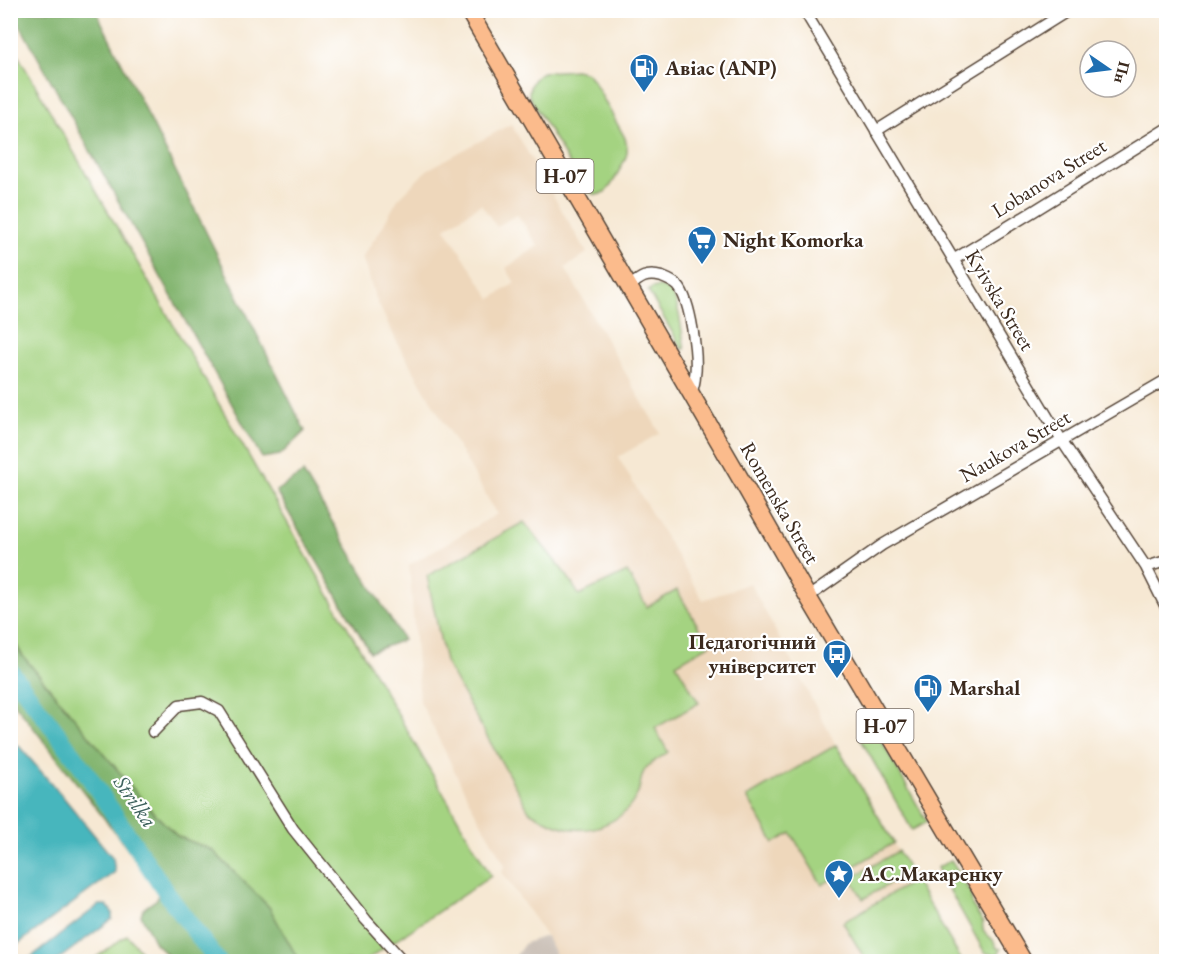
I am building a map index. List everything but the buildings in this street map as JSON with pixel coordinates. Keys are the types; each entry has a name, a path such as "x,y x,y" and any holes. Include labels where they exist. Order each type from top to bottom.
{"main road":[{"name":"Romenska Street","path":"468,10 808,597 1024,962"}],"street":[{"name":"Kyivska Street","path":"804,10 1062,441 1146,567 1167,607"},
{"path":"876,131 1069,10"},
{"name":"Lobanova Street","path":"953,260 1167,129"},
{"path":"629,287 642,276 666,279 678,286 690,318 694,338 696,358 691,394"},
{"name":"Naukova Street","path":"808,597 882,544 1167,380"},
{"path":"1146,567 1167,561"},
{"path":"153,732 178,705 202,702 219,711 292,829 366,920 404,962"}],"shaded area":[{"path":"511,124 587,253 565,268 660,433 618,457 703,600 750,583 836,745 962,961 559,961 546,936 502,872 505,865 471,804 420,701 409,565 497,514 398,344 376,299 362,257 398,199 427,170","holes":["481,204 497,227 517,214 538,246 506,268 515,283 491,299 445,228","568,577 579,595 647,607 676,664 667,721 655,728 668,752 645,768 637,795 546,821 529,810 445,662"]},
{"path":"546,936 559,961 512,961 525,943"}],"green space":[{"path":"12,11 96,11 305,431 280,455 262,458"},
{"path":"16,52 491,876 365,961 299,961 269,907 212,850 177,836 150,809 22,655 11,636 10,56"},
{"path":"576,70 587,73 593,80 625,138 627,146 626,158 610,187 602,194 591,193 584,188 529,96 532,82 543,72"},
{"path":"658,287 668,290 674,296 685,349 682,349 648,291"},
{"path":"303,473 403,640 370,652 276,491"},
{"path":"524,522 568,577 579,595 627,572 647,607 677,590 709,645 676,664 699,703 655,728 668,752 646,768 637,795 625,812 598,827 567,828 529,811 445,662 427,576"},
{"path":"11,636 22,655 150,809 177,836 212,850 269,907 299,961 174,961 155,943 141,915 143,909 157,899 159,891 11,699"},
{"path":"874,728 927,822 912,830 859,736"},
{"path":"836,745 894,843 822,885 791,833 774,843 747,797"},
{"path":"898,851 910,872 863,899 851,878"},
{"path":"951,860 971,894 972,905 983,922 984,931 997,948 1001,949 995,955 985,953 937,868"},
{"path":"915,880 962,961 866,961 843,922"},
{"path":"127,935 149,961 91,961"}],"water":[{"path":"18,745 113,858 115,872 11,949 10,747"},
{"path":"99,905 107,905 112,912 112,919 56,961 26,961"}],"waterway":[{"name":"Strilka","path":"10,671 81,765 173,902 218,962"}],"place":[{"name":"Авіас (ANP)","path":"644,94"},
{"name":"Night Komorka","path":"702,266"},
{"name":"Педагогічний університет","path":"837,680"},
{"name":"Marshal","path":"928,714"},
{"name":"А.С.Макаренку","path":"839,900"}]}
